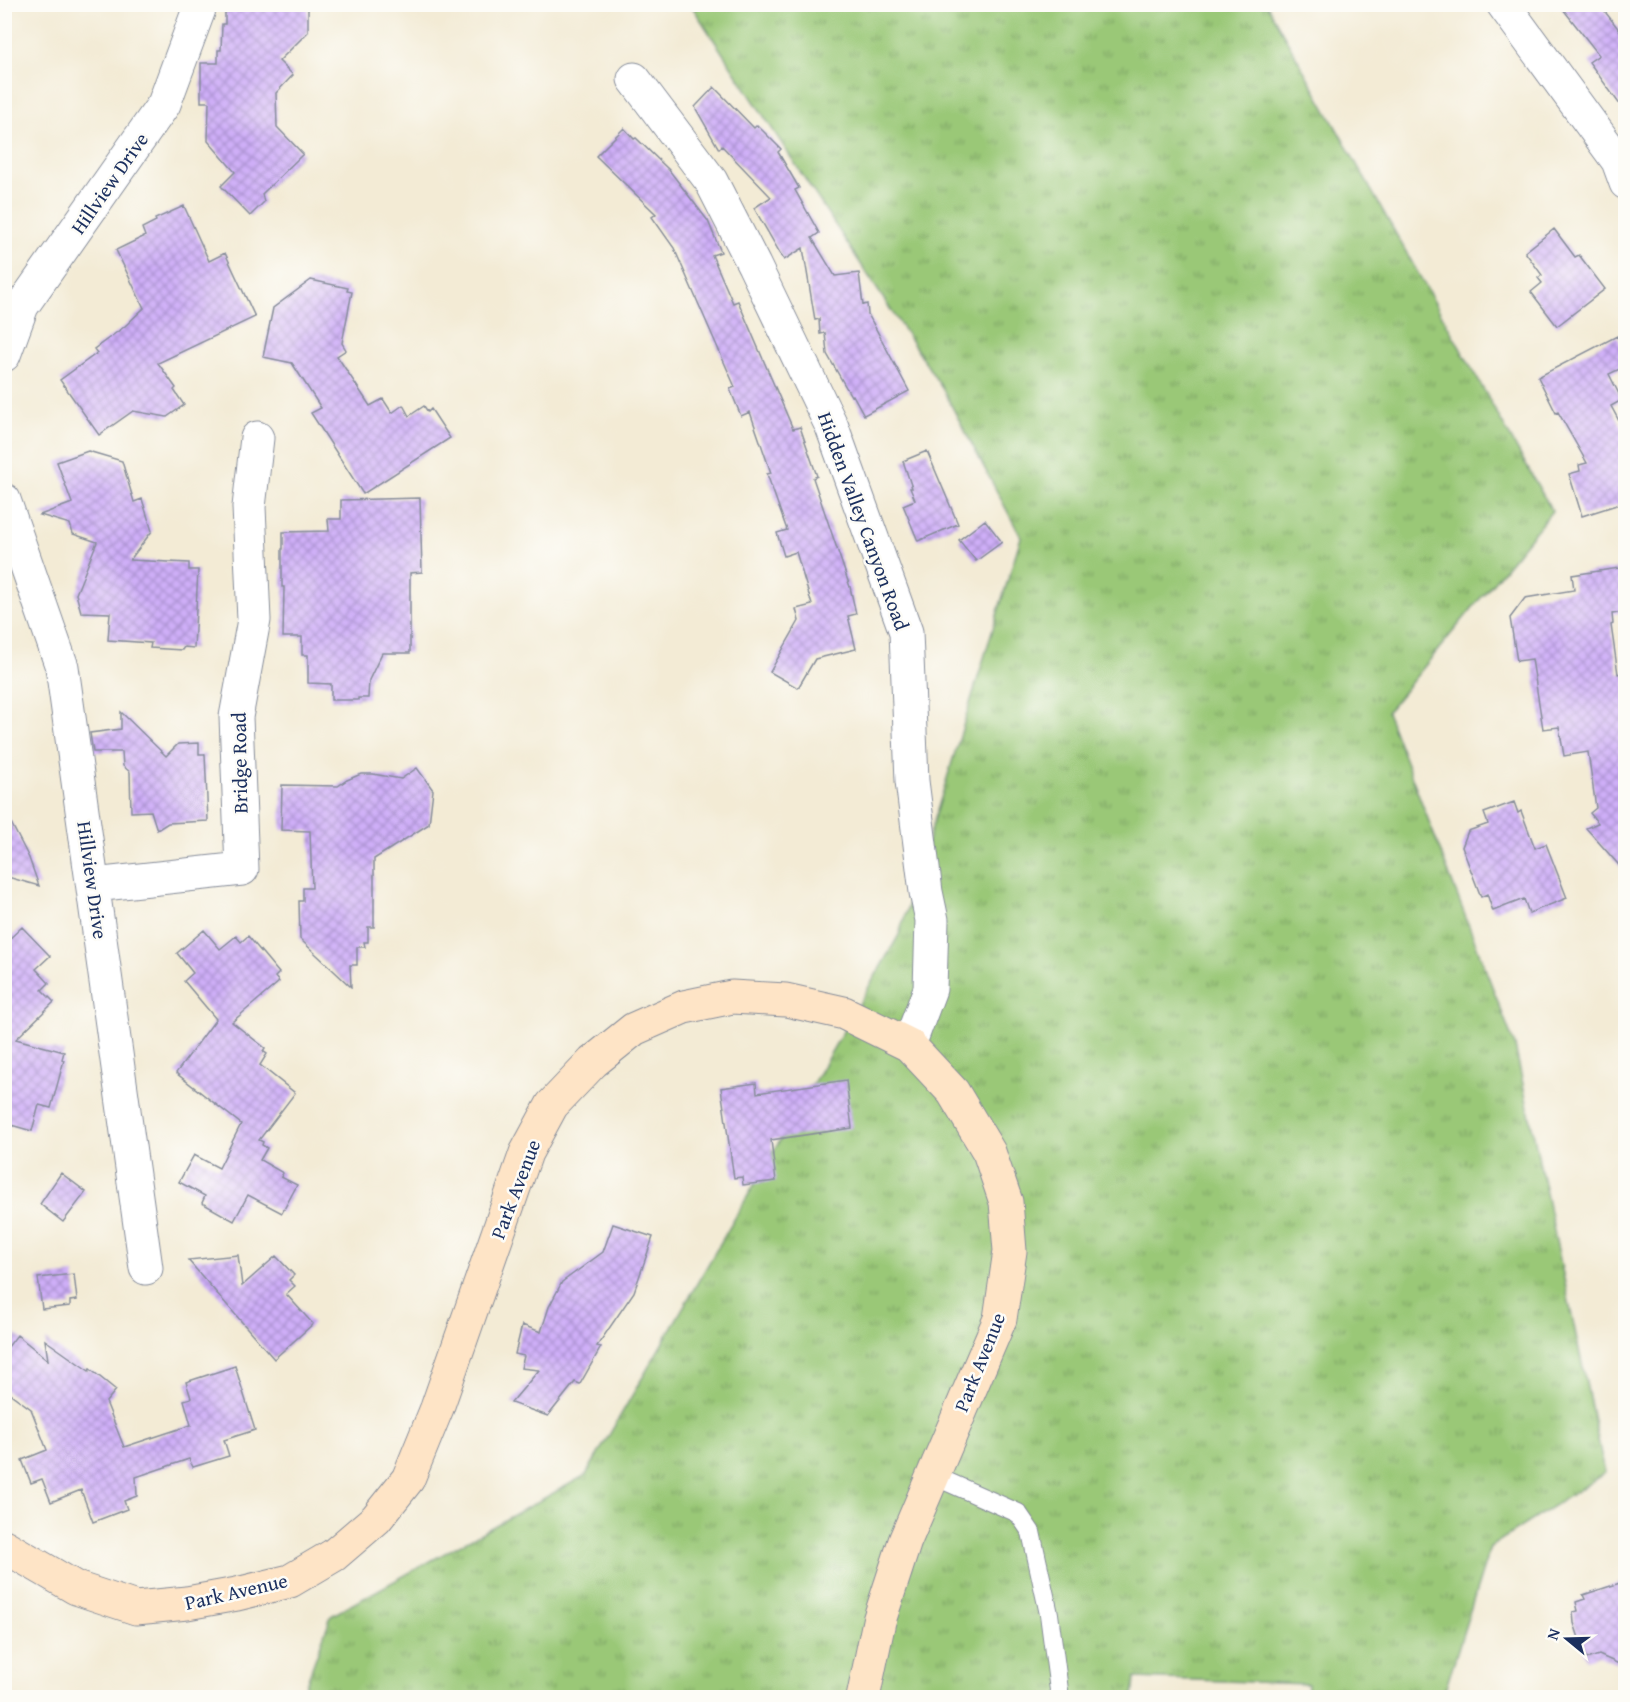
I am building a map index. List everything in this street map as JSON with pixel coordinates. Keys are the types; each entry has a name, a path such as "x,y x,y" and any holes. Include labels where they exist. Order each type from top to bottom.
{"main road":[{"name":"Park Avenue","path":"4,1546 76,1588 136,1608 187,1603 290,1581 334,1555 376,1519 408,1479 436,1408 526,1153 552,1105 593,1062 634,1029 684,1007 732,997 786,1000 844,1013 909,1045 953,1092 989,1152 1006,1202 1010,1251 1000,1319 905,1541 879,1621 863,1698"}],"street":[{"name":"Hillview Drive","path":"4,355 22,306 164,104 201,4"},
{"path":"1503,4 1618,161 1626,183"},
{"name":"Hidden Valley Canyon Road","path":"634,79 711,181 754,265 832,428 906,632 912,781 926,892 932,921 930,989 909,1045"},
{"name":"Bridge Road","path":"94,885 242,869 236,717 254,620 249,507 257,438"},
{"name":"Hillview Drive","path":"4,500 62,667 146,1268"}],"lane":[{"path":"932,1475 1018,1513 1031,1533 1048,1614 1060,1698"}],"green space":[{"path":"691,5 1267,5 1552,511 1387,712 1515,1046 1605,1473 1490,1547 1443,1697 1307,1697 1308,1684 1135,1678 1133,1698 301,1698 331,1616 586,1475 899,935 1021,537 942,388"}],"building":[{"path":"228,4 299,4 299,8 308,8 308,32 279,61 293,75 276,93 277,127 303,154 262,194 264,202 250,216 221,186 235,172 208,141 209,102 201,102 201,63 218,63 222,24 225,24 225,8 228,8"},
{"path":"1559,4 1599,4 1624,36 1626,35 1626,113 1589,62 1599,55"},
{"path":"714,87 754,128 757,125 781,149 778,152 799,188 795,190 819,233 812,238 835,276 859,273 863,305 867,304 868,314 909,391 864,415 853,395 851,396 827,354 825,333 820,334 819,319 815,320 803,248 784,260 754,208 771,197 722,146 719,149 695,107"},
{"path":"624,128 669,170 708,221 721,252 712,255 733,303 738,301 793,429 800,427 817,476 813,478 850,587 856,614 848,616 856,649 815,659 798,688 770,672 799,621 796,609 812,605 796,552 784,556 777,533 787,530 767,474 771,473 750,412 741,416 730,389 735,387 674,248 652,217 656,214 596,156"},
{"path":"184,206 209,261 225,253 255,317 158,363 176,388 174,390 184,405 167,417 133,411 99,435 60,380 97,353 94,349 124,327 144,308 116,250 145,236 142,228 156,221 155,219"},
{"path":"1554,229 1575,257 1579,255 1605,289 1557,326 1531,292 1542,283 1538,278 1542,275 1525,252"},
{"path":"311,280 348,288 347,291 352,292 342,343 346,350 337,356 370,406 383,399 392,413 403,405 409,416 424,406 428,412 431,409 450,438 363,494 311,413 321,408 292,363 263,357 273,308"},
{"path":"1617,336 1626,354 1626,366 1609,374 1622,400 1611,406 1626,434 1626,502 1582,516 1569,474 1580,471 1579,465 1587,463 1558,412 1556,413 1538,377"},
{"path":"88,451 122,461 134,502 142,499 152,531 130,560 189,563 189,570 198,570 194,648 184,647 182,650 150,648 151,643 108,640 110,613 81,612 76,594 97,542 73,534 70,524 40,515 72,503 57,462"},
{"path":"927,451 958,524 918,541 903,505 915,500 903,461"},
{"path":"420,498 422,572 410,573 410,653 382,653 369,680 368,698 331,700 331,684 308,683 308,655 302,655 302,637 283,637 283,532 329,531 328,519 341,519 341,500"},
{"path":"985,520 1002,542 976,561 959,540"},
{"path":"1626,567 1626,612 1612,614 1613,624 1611,625 1618,674 1626,673 1626,873 1586,828 1598,823 1590,813 1596,808 1588,752 1564,756 1559,727 1543,729 1532,659 1517,661 1510,618 1525,598 1574,590 1572,575"},
{"path":"121,712 166,756 178,744 199,743 199,754 205,754 208,821 168,823 157,830 151,811 131,812 130,772 123,766 122,752 93,752 90,733 121,729"},
{"path":"417,768 433,790 429,824 374,859 374,927 368,927 368,942 364,942 365,947 357,947 357,965 350,965 351,987 300,939 299,901 303,901 303,888 312,888 310,831 281,830 282,785 338,786 361,774 401,779"},
{"path":"1514,802 1518,813 1521,811 1535,848 1546,844 1567,898 1529,913 1524,899 1493,911 1487,894 1481,897 1462,847 1468,831 1488,824 1484,813"},
{"path":"4,809 29,858 39,886 4,876"},
{"path":"22,927 50,956 36,969 49,983 42,990 54,1002 16,1039 64,1052 62,1059 64,1060 51,1108 39,1105 32,1131 4,1123 4,944"},
{"path":"204,930 220,949 236,936 241,942 248,936 279,973 275,977 279,982 232,1022 265,1048 263,1051 267,1054 260,1065 295,1093 259,1140 267,1148 260,1160 283,1173 281,1177 297,1185 282,1213 248,1195 234,1221 202,1203 205,1196 179,1182 194,1155 219,1168 241,1124 176,1073 216,1019 184,981 193,973 177,953"},
{"path":"846,1080 852,1128 771,1140 776,1181 743,1185 742,1177 734,1178 721,1088 756,1083 757,1093"},
{"path":"61,1173 86,1192 63,1222 40,1204"},
{"path":"613,1224 653,1237 634,1292 597,1346 601,1347 580,1384 575,1382 548,1416 511,1403 539,1370 521,1368 524,1356 515,1354 522,1325 541,1332 549,1307 562,1282 603,1252"},
{"path":"238,1255 242,1286 276,1256 294,1275 289,1280 295,1286 286,1294 313,1324 274,1359 188,1260"},
{"path":"74,1274 77,1300 70,1301 70,1306 42,1309 38,1278"},
{"path":"17,1335 48,1360 45,1340 89,1371 90,1369 116,1390 106,1402 124,1447 191,1425 184,1400 191,1398 186,1382 235,1366 255,1430 224,1440 229,1456 193,1467 189,1459 136,1477 137,1496 124,1501 127,1509 93,1522 81,1490 51,1502 42,1479 31,1483 22,1460 47,1450 31,1409 4,1389 4,1352"},
{"path":"1626,1581 1626,1667 1599,1655 1586,1659 1574,1623 1573,1612 1578,1611 1576,1602 1585,1599 1583,1595"}]}
